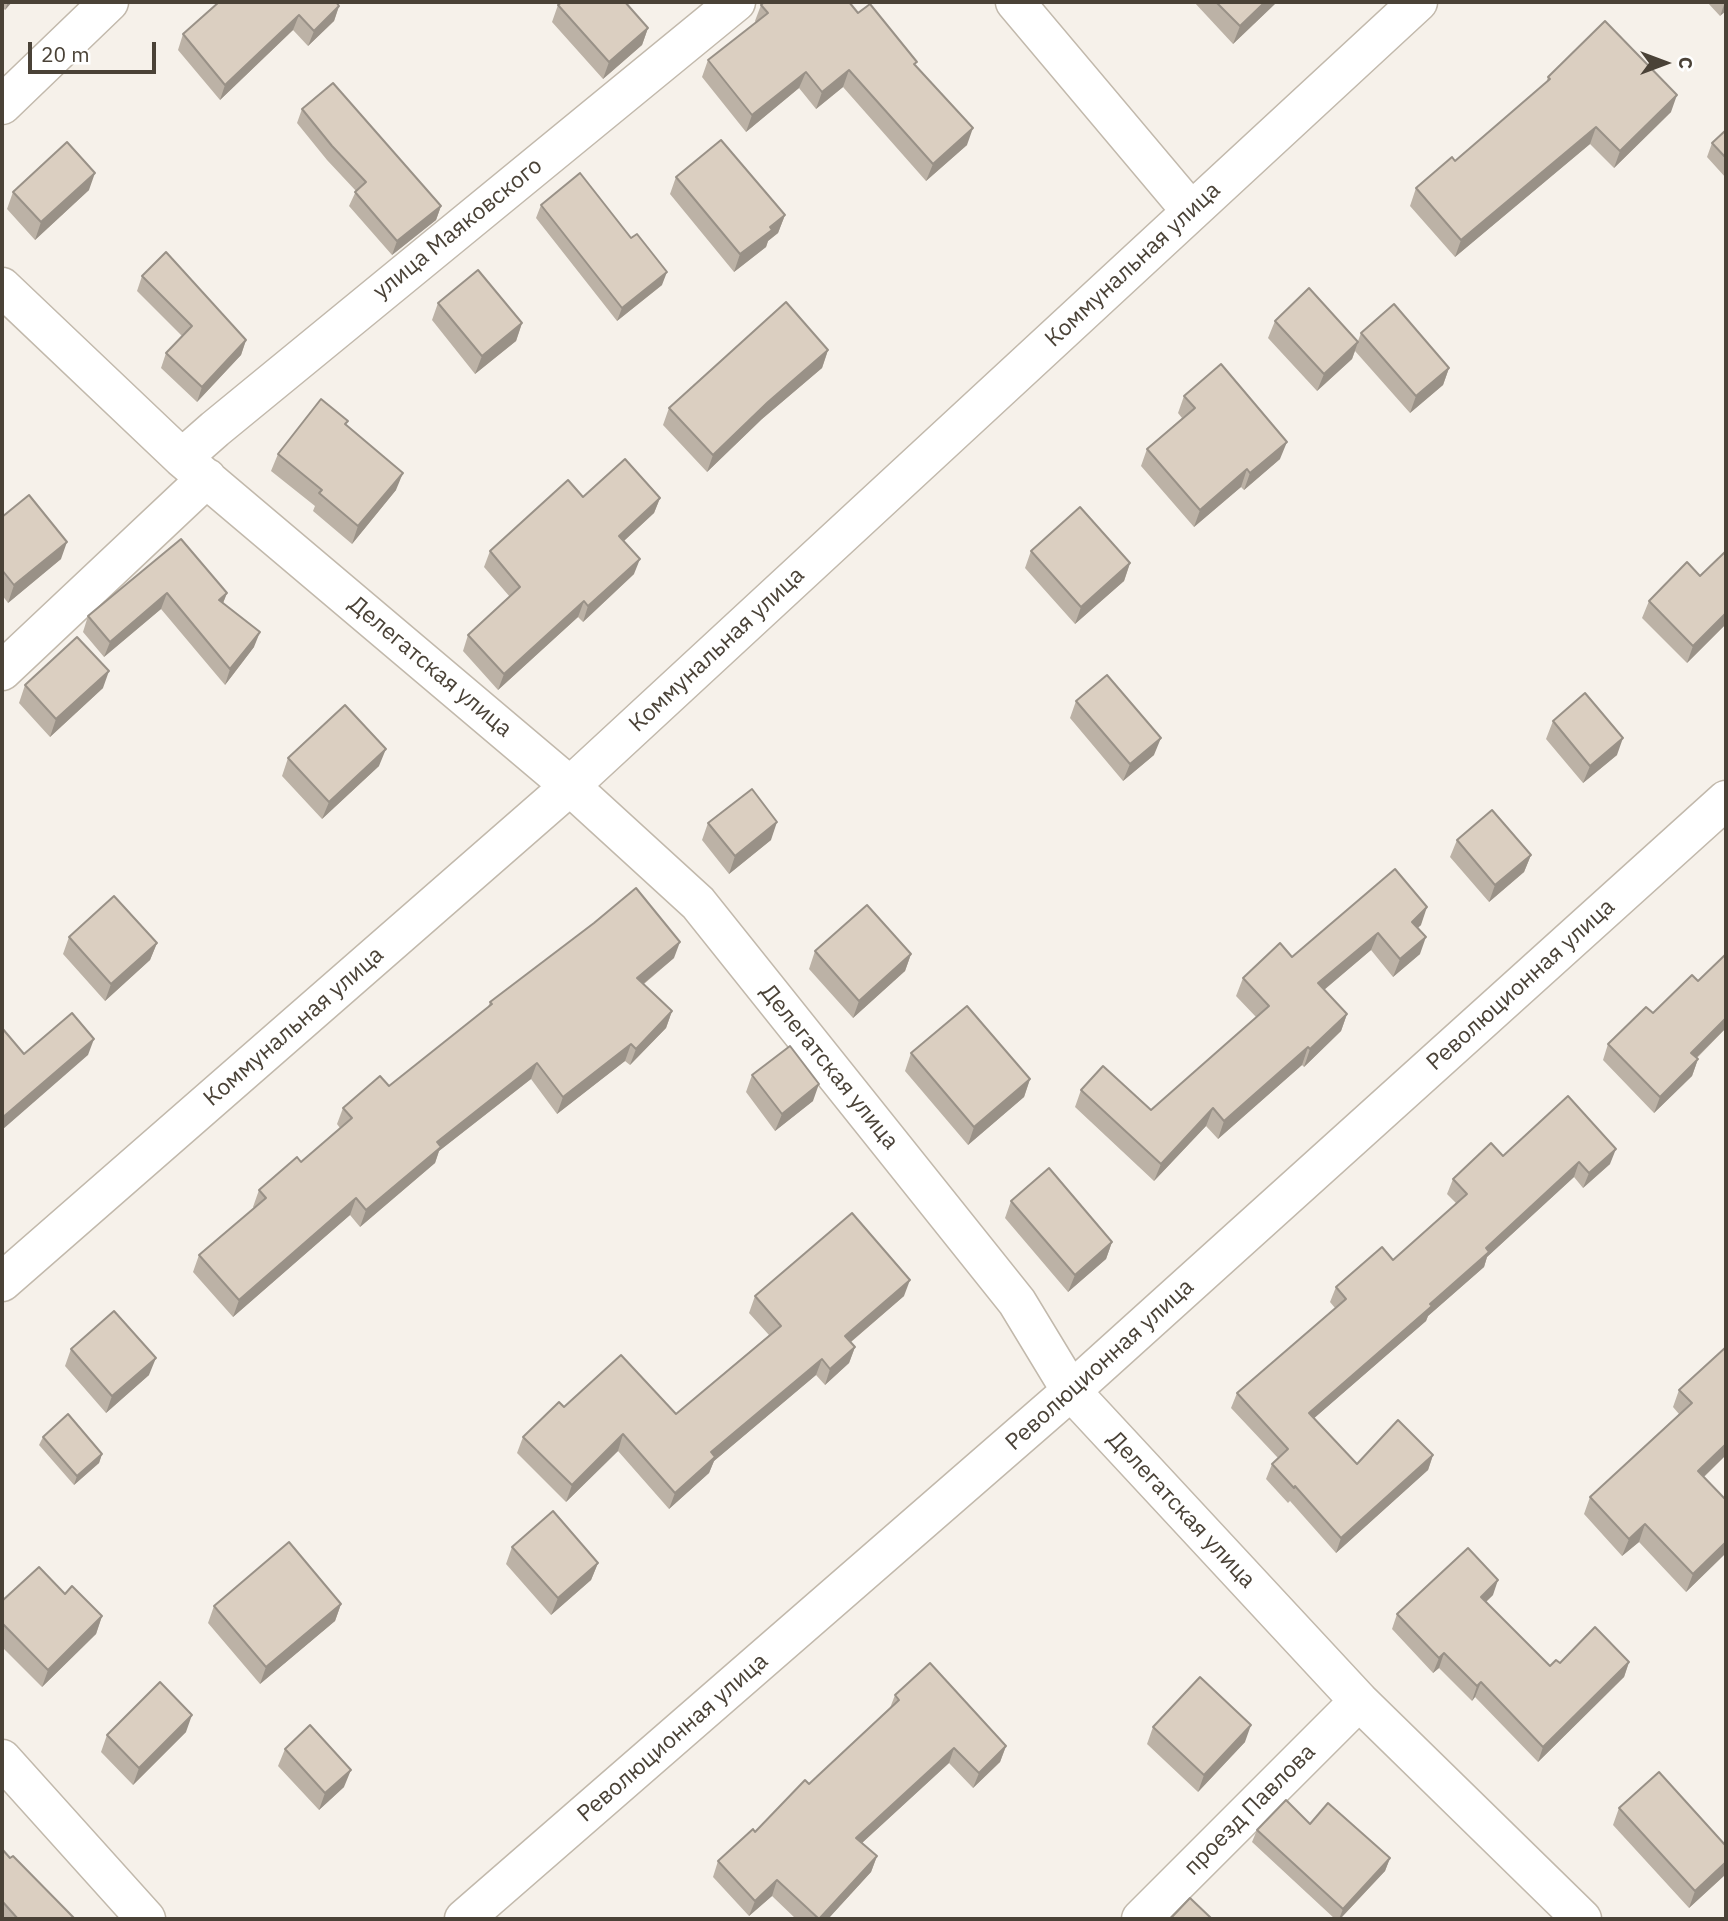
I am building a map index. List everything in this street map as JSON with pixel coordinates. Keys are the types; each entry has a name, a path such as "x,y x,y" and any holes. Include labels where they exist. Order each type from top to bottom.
{"street":[{"path":"2,105 109,2"},
{"name":"улица Маяковского","path":"2,671 195,468 215,429 736,2"},
{"path":"1015,2 1191,211"},
{"name":"Коммунальная улица","path":"2,1282 570,786 1418,2"},
{"name":"Делегатская улица","path":"2,287 195,468 570,786 698,903 1017,1302 1071,1391 1359,1701 1582,1919"},
{"name":"Революционная улица","path":"464,1919 1071,1391 1726,800"},
{"name":"проезд Павлова","path":"1141,1919 1359,1701"},
{"path":"2,1759 146,1919"}],"building":[{"path":"219,2 336,2 339,6 314,31 299,15 225,85 183,34"},
{"path":"562,2 625,2 648,28 609,62 558,5"},
{"path":"764,2 849,2 858,13 870,4 917,62 914,64 973,128 933,164 849,70 822,92 806,72 752,115 708,60 768,13 761,5"},
{"path":"1216,2 1265,2 1240,26"},
{"path":"1605,21 1677,95 1620,151 1596,127 1461,240 1416,188 1452,157 1455,161 1550,79 1548,77"},
{"path":"333,83 441,206 397,241 355,192 366,182 302,109"},
{"path":"1726,130 1726,158 1712,143"},
{"path":"721,140 785,215 770,227 772,230 740,254 676,177"},
{"path":"67,142 95,173 41,222 13,192"},
{"path":"580,173 631,238 637,234 667,272 622,308 541,205"},
{"path":"166,252 246,340 202,387 166,353 192,326 142,276"},
{"path":"478,270 522,323 482,356 438,303"},
{"path":"1309,288 1358,342 1324,374 1275,321"},
{"path":"786,302 828,350 713,455 669,408"},
{"path":"1394,304 1449,368 1416,396 1361,333"},
{"path":"1221,364 1287,442 1250,473 1247,469 1200,510 1147,449 1195,408 1184,396"},
{"path":"321,399 348,421 345,424 403,473 358,526 319,493 322,490 278,454"},
{"path":"625,459 660,498 619,536 640,559 588,606 584,601 504,674 468,635 520,587 490,551 568,480 583,497"},
{"path":"29,495 67,542 14,585 2,570 2,517"},
{"path":"1080,507 1130,563 1081,607 1031,551"},
{"path":"181,539 227,593 219,600 260,632 230,669 167,593 110,642 88,616"},
{"path":"1726,551 1726,613 1693,646 1649,601 1687,562 1700,576"},
{"path":"77,637 109,671 56,719 25,685"},
{"path":"1107,675 1161,738 1130,764 1076,701"},
{"path":"1585,693 1623,738 1590,766 1553,721"},
{"path":"345,705 386,749 329,802 288,758"},
{"path":"752,789 777,822 735,856 708,823"},
{"path":"1492,810 1531,855 1495,885 1457,840"},
{"path":"1395,869 1427,907 1412,922 1426,937 1400,959 1378,933 1318,983 1347,1014 1310,1049 1308,1047 1224,1121 1213,1108 1161,1164 1081,1090 1103,1066 1151,1110 1269,1006 1243,978 1280,943 1292,957"},
{"path":"636,888 680,942 637,978 672,1011 636,1049 631,1044 563,1097 537,1063 437,1142 441,1147 366,1210 356,1198 239,1300 199,1255 266,1198 259,1190 297,1157 301,1162 352,1118 343,1108 380,1076 389,1086 492,1004 490,1002"},
{"path":"114,896 157,943 111,984 69,937"},
{"path":"867,905 911,954 859,1001 815,951"},
{"path":"1726,954 1726,1018 1691,1053 1698,1059 1660,1097 1608,1044 1646,1007 1653,1013 1692,975 1698,981"},
{"path":"967,1006 1030,1079 974,1127 911,1053"},
{"path":"72,1013 94,1039 2,1118 2,1028 24,1054"},
{"path":"790,1046 819,1084 782,1114 752,1075"},
{"path":"1568,1096 1616,1149 1589,1173 1579,1162 1486,1248 1489,1252 1430,1304 1432,1306 1309,1413 1357,1464 1398,1420 1433,1455 1341,1538 1272,1464 1288,1449 1237,1393 1346,1299 1336,1287 1382,1247 1393,1260 1467,1194 1453,1179 1491,1143 1503,1156"},
{"path":"1049,1168 1112,1242 1075,1275 1011,1201"},
{"path":"852,1213 910,1280 845,1336 855,1347 830,1369 822,1359 711,1452 715,1457 675,1493 623,1434 572,1485 523,1437 559,1402 564,1407 621,1355 676,1414 781,1326 755,1296"},
{"path":"114,1311 156,1358 112,1396 71,1349"},
{"path":"1726,1347 1726,1444 1698,1471 1726,1500 1726,1542 1693,1574 1645,1524 1629,1539 1590,1497 1692,1403 1679,1390"},
{"path":"68,1414 102,1454 77,1476 43,1437"},
{"path":"553,1511 598,1563 558,1598 512,1547"},
{"path":"289,1542 341,1604 266,1667 214,1606"},
{"path":"1468,1548 1498,1580 1481,1597 1550,1666 1556,1660 1560,1663 1595,1627 1629,1662 1543,1747 1481,1682 1477,1686 1444,1653 1439,1658 1397,1614"},
{"path":"39,1567 65,1594 72,1586 102,1616 48,1670 2,1623 2,1601"},
{"path":"930,1663 1006,1746 979,1773 954,1748 856,1838 877,1856 819,1919 777,1880 755,1901 718,1861 753,1829 755,1832 805,1780 809,1784 899,1700 895,1695"},
{"path":"1200,1677 1251,1725 1204,1775 1153,1727"},
{"path":"160,1682 192,1715 139,1768 107,1735"},
{"path":"310,1725 351,1770 325,1793 285,1749"},
{"path":"1659,1772 1726,1846 1726,1862 1695,1891 1619,1808"},
{"path":"1286,1800 1310,1824 1328,1803 1390,1858 1343,1909 1257,1830"},
{"path":"2,1849 10,1858 13,1856 75,1919 18,1919 2,1901"},
{"path":"1190,1898 1212,1919 1170,1919"}]}
